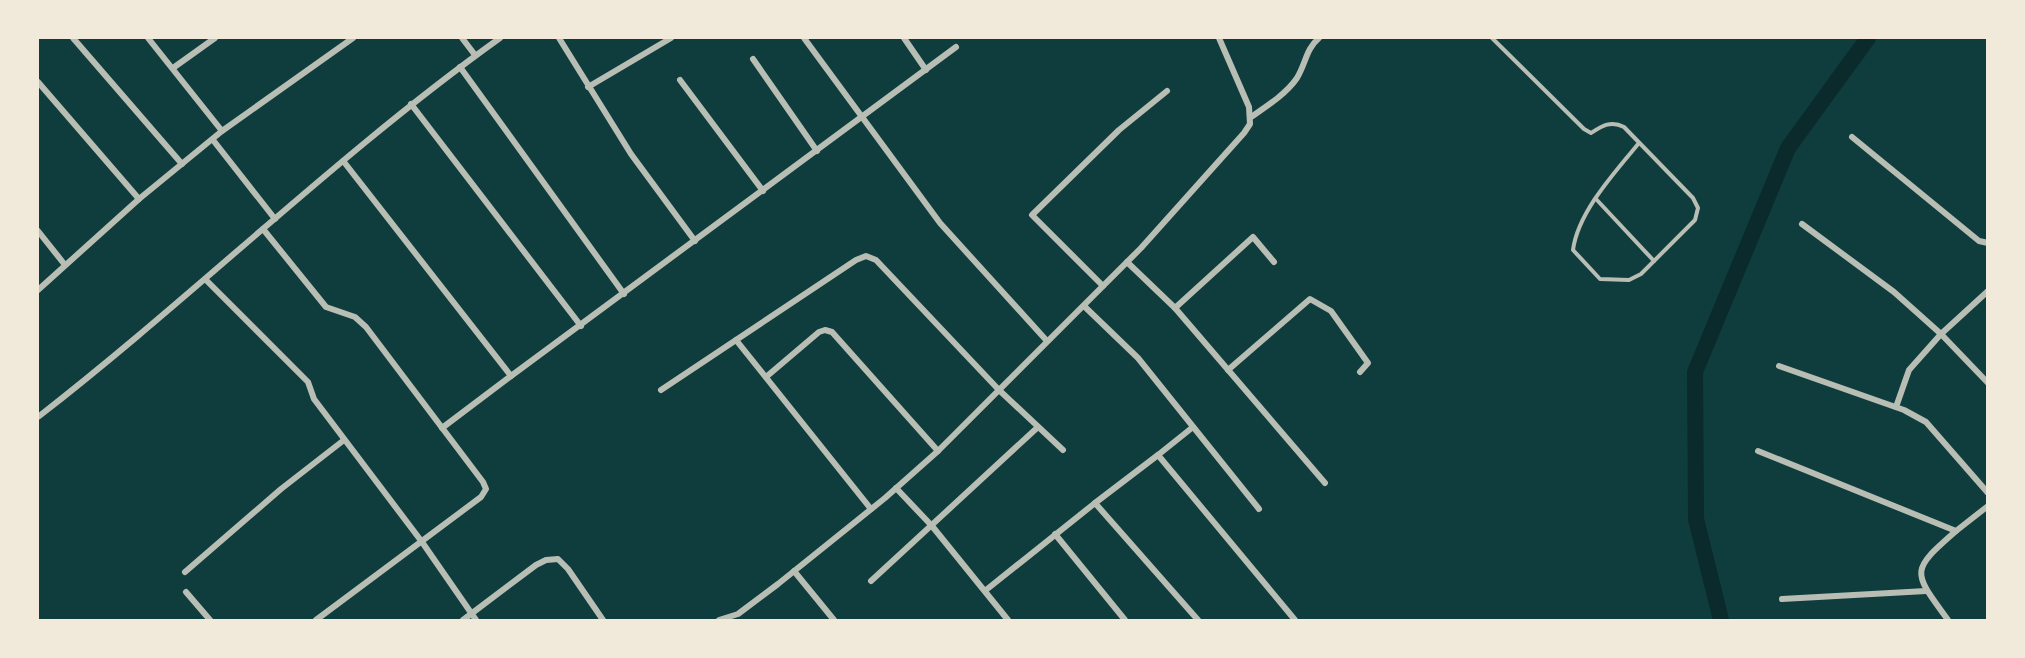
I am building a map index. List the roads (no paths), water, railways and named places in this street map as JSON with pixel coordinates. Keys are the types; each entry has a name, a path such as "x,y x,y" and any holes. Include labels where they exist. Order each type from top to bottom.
{"street":[{"path":"74,38 182,164"},
{"path":"148,38 222,131"},
{"path":"173,68 215,38"},
{"path":"38,290 140,199 222,131 353,38"},
{"path":"462,38 475,55"},
{"path":"38,417 206,280 411,104 500,38"},
{"path":"559,38 631,154 695,241"},
{"path":"588,87 671,38"},
{"path":"804,38 940,223 1047,341"},
{"path":"904,38 926,70"},
{"path":"1219,38 1249,107 1251,117"},
{"path":"719,621 728,620 794,571 938,451 1127,262 1244,133 1251,117 1279,97 1295,80 1306,53 1319,38"},
{"path":"442,428 956,47"},
{"path":"753,59 817,151"},
{"path":"460,67 624,294"},
{"path":"681,80 763,191"},
{"path":"38,82 140,199"},
{"path":"1103,286 1032,216 1119,130 1167,91"},
{"path":"411,104 580,326"},
{"path":"1852,137 1979,241 1988,243"},
{"path":"213,140 275,219"},
{"path":"344,162 511,376"},
{"path":"1802,224 1894,292 1941,334 1988,383"},
{"path":"263,229 326,307 355,317 366,327 486,489 481,497 316,621"},
{"path":"38,231 65,265"},
{"path":"1175,308 1253,237 1274,262"},
{"path":"661,390 856,260 866,256 876,260 999,390 1064,450"},
{"path":"1127,262 1175,308 1324,483"},
{"path":"206,280 308,382 314,399 422,542 476,621"},
{"path":"1896,407 1909,370 1941,334 1988,291"},
{"path":"1228,370 1310,299 1331,311 1368,363 1360,372"},
{"path":"1084,306 1138,358 1259,509"},
{"path":"766,377 819,332 825,330 832,332 938,451"},
{"path":"736,340 870,509"},
{"path":"1779,366 1896,407 1926,422 1988,493"},
{"path":"871,581 1038,427"},
{"path":"986,590 1193,427"},
{"path":"185,572 281,489 344,440"},
{"path":"1758,451 1956,531"},
{"path":"1158,455 1294,621"},
{"path":"896,488 932,526 986,590 1008,621"},
{"path":"1095,503 1198,621"},
{"path":"1948,621 1926,591 1920,572 1925,558 1988,506"},
{"path":"1055,534 1125,621"},
{"path":"463,621 536,565 546,560 558,559 568,569 603,621"},
{"path":"794,571 834,621"},
{"path":"1782,599 1926,591"},
{"path":"186,592 210,621"}],"lane":[{"path":"1492,38 1584,129 1591,133 1608,124 1617,123 1639,143 1693,198 1698,208 1695,220 1641,274 1629,280 1600,279 1574,250 1575,237 1604,185 1639,143"},
{"path":"1596,199 1654,261"}],"waterway":[{"path":"1721,620 1696,519 1695,372 1788,148 1868,38"}]}
